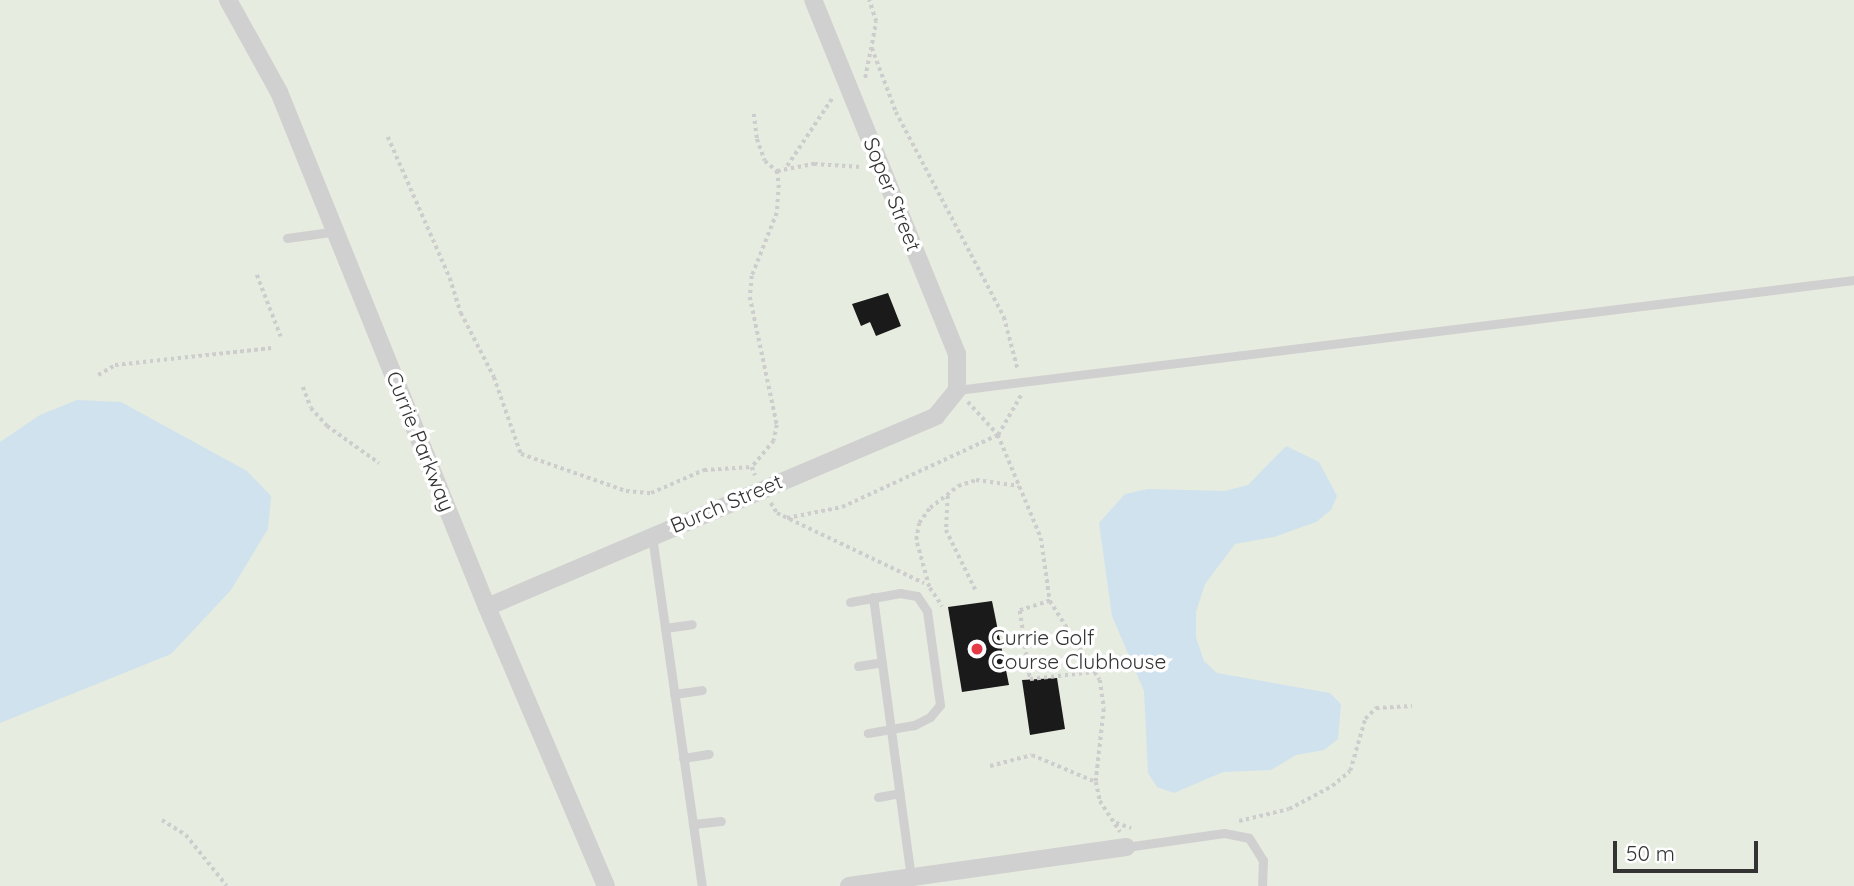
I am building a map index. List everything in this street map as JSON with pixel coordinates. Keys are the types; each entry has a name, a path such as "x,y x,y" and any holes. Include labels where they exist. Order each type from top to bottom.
{"street":[{"name":"Currie Parkway","path":"228,0 279,92 338,231 487,607 606,886"},
{"name":"Soper Street","path":"813,0 957,354 957,390"},
{"name":"Burch Street","path":"487,607 652,534 936,416 957,390"},
{"path":"849,886 1126,847"}],"lane":[{"path":"287,238 338,231"},
{"path":"957,390 1020,385 1854,280"},
{"path":"652,534 702,886"},
{"path":"850,602 900,593 917,596 927,611 940,705 930,717 891,730 869,733"},
{"path":"873,597 911,877"},
{"path":"665,628 692,624"},
{"path":"858,666 882,662"},
{"path":"674,694 702,690"},
{"path":"683,758 709,754"},
{"path":"878,797 900,793"},
{"path":"693,824 720,821"},
{"path":"1126,847 1224,833 1249,838 1263,860 1262,886"}],"path":[{"path":"858,108 873,48 876,22 869,0"},
{"path":"787,518 842,507 998,435 1021,397 1014,343 1004,317 896,112 873,48"},
{"path":"788,166 845,78"},
{"path":"754,114 765,161 777,171"},
{"path":"388,137 450,278 461,313 495,377 521,454 626,491 651,493 704,470 752,467 774,441 777,425 750,297 752,276 777,214 777,171"},
{"path":"777,171 788,166 883,170"},
{"path":"257,275 281,337"},
{"path":"98,374 115,365 271,348"},
{"path":"303,387 311,408 327,426 379,463"},
{"path":"957,390 998,435 1041,538 1050,601 1096,672 1104,709 1096,782 1100,801 1116,823 1126,847"},
{"path":"752,467 761,489 777,513 914,575 929,587 942,606"},
{"path":"929,587 916,540 919,523 948,494 976,480 1019,486"},
{"path":"948,494 946,530 975,591"},
{"path":"1050,601 1020,611 1030,679 1096,672"},
{"path":"1225,824 1289,809 1332,786 1350,771 1365,719 1376,709 1412,706"},
{"path":"990,766 1032,755 1096,782"},
{"path":"162,820 186,835 227,886"},
{"path":"1116,823 1136,830"}],"shaded area":[{"path":"0,0 1854,0 1854,886 0,886"}],"water":[{"path":"77,400 121,402 247,471 271,496 268,529 231,590 171,654 0,723 0,442 40,415"},
{"path":"1286,446 1319,462 1337,496 1331,510 1316,522 1274,537 1235,544 1205,584 1196,612 1196,637 1204,661 1217,673 1330,693 1341,704 1338,739 1324,750 1296,755 1271,770 1223,772 1174,793 1157,787 1148,773 1144,691 1112,616 1099,523 1125,494 1148,489 1225,491 1248,485"}],"building":[{"path":"888,293 901,326 876,336 870,322 861,326 852,304"},
{"name":"Currie Golf Course Clubhouse","path":"992,601 1009,685 962,692 948,607"},
{"path":"1057,678 1065,729 1030,735 1022,680"}],"place":[{"name":"Currie Golf Course Clubhouse","path":"977,649"}]}
